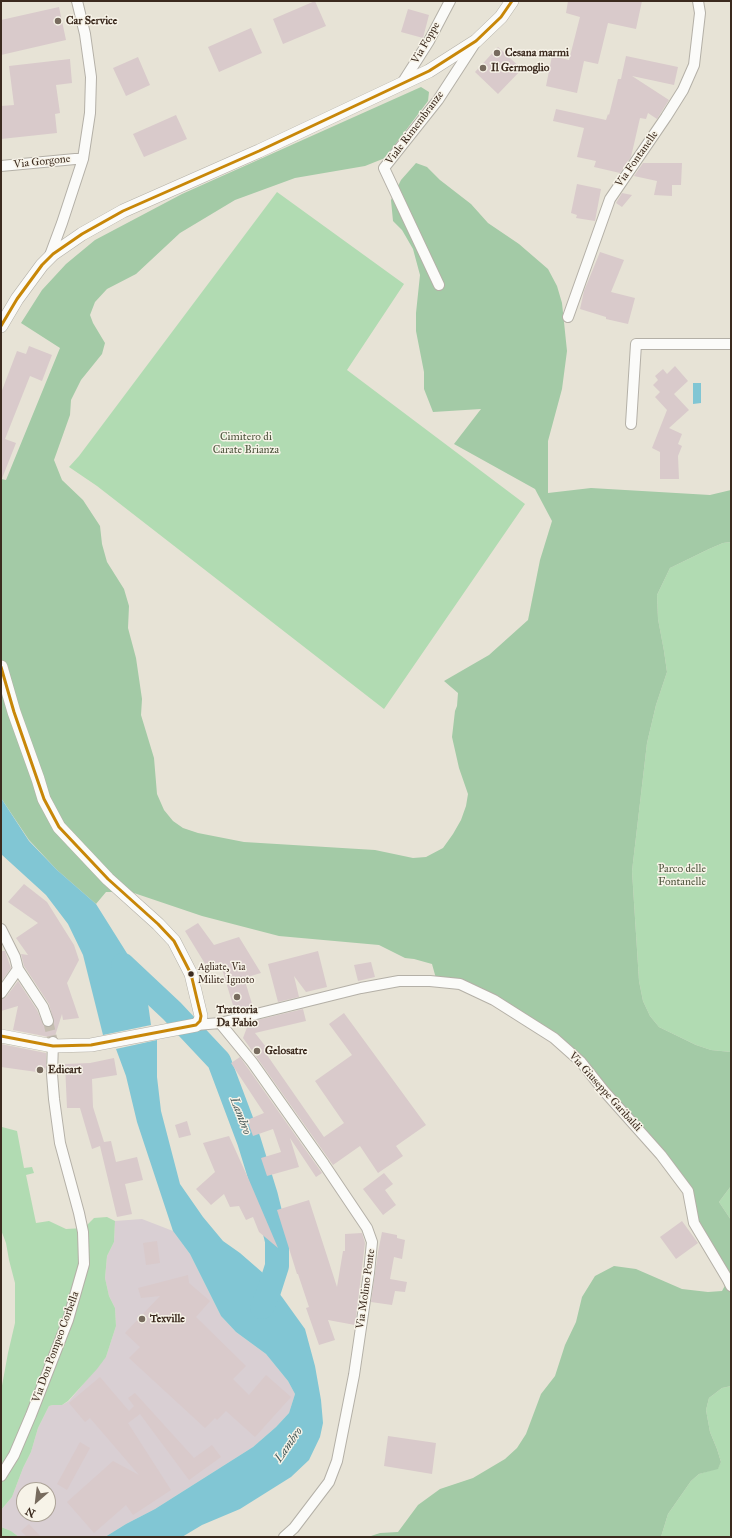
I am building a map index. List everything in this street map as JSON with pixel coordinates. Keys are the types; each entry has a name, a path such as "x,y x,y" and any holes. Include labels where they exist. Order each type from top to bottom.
{"street":[{"path":"49,258 83,159 90,113 91,77 85,34 77,1"},
{"name":"Via Foppe","path":"402,85 429,41 450,1"},
{"path":"1,326 30,280 49,258 82,234 123,210 259,151 402,85 446,61 476,41 491,28 512,1"},
{"name":"Via Fontanelle","path":"568,317 610,198 666,117 683,90 694,65 700,13 698,1"},
{"name":"Viale Rimembranze","path":"439,285 384,168 438,100 476,41"},
{"name":"Via Gorgone","path":"1,166 83,159"},
{"path":"631,424 636,344 731,344"},
{"path":"1,667 14,712 44,799 59,827 108,879 158,924 174,941 191,974 201,1016 200,1021 196,1025 91,1045 53,1044 1,1036"},
{"path":"1,929 15,957 18,969 43,1007 48,1021"},
{"path":"1,993 18,969"},
{"name":"Via Giuseppe Garibaldi","path":"196,1025 220,1023 361,988 399,981 430,981 460,984 494,1000 554,1038 581,1062 604,1091 660,1154 688,1191 694,1223 731,1286"},
{"name":"Via Molino Ponte","path":"220,1023 252,1062 324,1164 367,1228 372,1242 369,1273 354,1374 337,1461 329,1482 294,1528 284,1537"},
{"name":"Via Don Pompeo Corbella","path":"1,1476 14,1455 34,1408 68,1320 84,1264 83,1232 60,1143 52,1074 53,1044"}],"shaded area":[{"path":"142,1219 173,1231 190,1254 221,1316 236,1332 266,1354 288,1381 295,1394 289,1413 276,1427 253,1447 155,1509 105,1537 19,1537 11,1531 1,1527 1,1510 12,1497 16,1486 16,1522 56,1522 56,1482 18,1482 31,1452 38,1428 49,1406 62,1405 69,1401 106,1357 116,1326 115,1308 109,1296 105,1278 107,1256 114,1242 115,1221"}],"green space":[{"path":"421,87 429,92 428,101 385,158 365,166 295,178 235,200 180,233 136,274 107,289 95,302 90,315 105,343 102,354 81,380 71,400 70,415 54,460 62,480 83,500 100,526 102,544 107,562 124,589 129,606 128,628 136,658 142,699 141,715 154,758 157,794 164,810 173,821 183,828 198,833 244,842 375,850 413,858 426,857 443,848 461,820 466,806 468,794 459,768 452,737 458,693 444,681 489,655 528,620 540,560 552,521 535,489 454,444 481,409 433,412 424,389 424,372 416,331 416,313 420,275 413,249 402,230 393,221 391,200 401,180 416,163 427,167 440,180 471,204 488,223 519,244 548,269 557,286 562,303 567,351 562,389 548,441 548,493 591,488 710,495 731,490 731,542 723,543 670,568 657,595 658,619 667,672 656,705 647,743 632,871 639,981 643,1001 650,1016 659,1027 696,1045 711,1050 731,1052 731,1186 719,1202 731,1220 731,1386 722,1388 709,1398 706,1410 710,1432 721,1462 718,1469 699,1474 691,1481 668,1514 661,1537 368,1537 380,1533 398,1532 418,1505 440,1489 473,1478 505,1459 517,1448 526,1434 541,1394 555,1376 565,1345 576,1322 582,1297 595,1276 614,1266 636,1269 682,1289 708,1292 722,1291 728,1280 694,1223 688,1191 581,1062 494,1000 437,982 432,964 405,958 379,945 279,936 202,916 131,892 106,892 96,904 57,870 29,840 1,798 1,479 6,480 60,348 21,323 42,290 66,264 95,240 182,194"},
{"name":"Cimitero di Carate Brianza","path":"277,192 404,284 347,370 525,504 384,709 97,486 69,467 79,456"},
{"name":"Parco delle Fontanelle","path":"731,542 731,1052 711,1050 696,1045 659,1027 650,1016 643,1001 639,981 632,871 647,743 656,705 667,672 658,619 657,595 670,568 723,543"},
{"path":"2,1127 17,1131 24,1168 32,1167 34,1173 26,1175 36,1223 49,1221 66,1229 84,1228 94,1218 107,1217 115,1221 114,1242 107,1256 105,1278 109,1296 115,1308 116,1326 106,1357 97,1369 68,1401 62,1405 49,1406 38,1428 31,1452 18,1482 16,1482 12,1497 1,1510 1,1391 15,1323 15,1283 6,1243 1,1230"},
{"path":"731,1186 731,1220 719,1202"},
{"path":"731,1386 731,1537 661,1537 668,1514 691,1481 699,1474 718,1468 721,1462 710,1432 706,1410 709,1398 722,1388"},
{"path":"1,1527 11,1531 19,1537 1,1537"}],"water":[{"path":"693,383 701,383 701,403 693,404"},
{"path":"1,798 29,841 57,870 96,904 145,982 151,1025 103,1035 83,955 68,924 46,895 1,854"},
{"path":"157,1040 157,1077 161,1111 180,1184 203,1217 223,1241 240,1253 263,1273 305,1329 315,1366 321,1400 323,1423 320,1437 309,1460 291,1477 240,1509 202,1525 182,1537 105,1537 155,1509 253,1447 276,1427 289,1413 295,1394 288,1381 266,1354 236,1332 221,1316 190,1254 173,1231 137,1122 126,1076 116,1049"}],"building":[{"path":"315,1 326,26 283,44 273,19"},
{"path":"568,1 642,1 636,29 608,23 598,64 584,61 577,93 546,86 552,56 569,60 580,17 566,13"},
{"path":"59,7 66,40 1,55 1,20"},
{"path":"408,9 429,15 423,38 401,32"},
{"path":"251,28 262,53 219,72 208,47"},
{"path":"498,47 522,69 498,94 475,72"},
{"path":"626,56 678,67 674,85 632,76 669,100 657,119 648,113 646,119 640,118 631,157 620,173 594,167 596,161 577,157 584,128 553,121 556,109 606,120 608,114 609,115 618,79 621,79"},
{"path":"138,57 150,85 126,96 113,68"},
{"path":"70,59 72,83 56,85 60,113 55,114 57,133 1,139 1,106 14,105 9,66"},
{"path":"176,115 187,139 144,157 133,134"},
{"path":"643,163 682,163 681,185 672,185 672,196 654,195 657,181 634,176"},
{"path":"577,184 601,189 595,221 576,218 577,215 571,213"},
{"path":"622,193 632,195 622,207 616,203"},
{"path":"600,252 624,260 611,292 635,298 628,324 606,319 606,317 580,309 584,291"},
{"path":"29,346 52,355 42,381 30,376 5,439 16,443 1,481 1,393 17,351 26,354"},
{"path":"675,366 688,381 674,394 689,410 669,428 682,434 678,444 682,446 678,456 679,479 660,479 660,452 652,448 667,410 655,397 660,392 653,385 658,380 655,376 663,369 667,374"},
{"path":"24,884 47,902 74,945 79,960 67,983 79,1018 63,1020 62,1014 55,1036 49,1037 13,1030 18,1006 1,1011 1,999 6,997 18,981 37,1010 44,1026 50,1027 54,1023 49,1004 24,966 21,954 28,955 16,938 38,923 8,902"},
{"path":"198,923 214,945 239,937 261,973 244,978 253,1007 235,1012 220,962 207,967 185,931"},
{"path":"1,951 5,951 11,968 1,982"},
{"path":"318,951 327,987 306,992 294,976 299,997 278,1002 268,964"},
{"path":"371,962 375,977 358,981 354,965"},
{"path":"303,1009 306,1021 255,1033 270,1052 267,1055 324,1137 344,1123 315,1081 352,1055 329,1024 344,1013 426,1125 396,1146 403,1156 378,1173 360,1146 333,1165 243,1038 249,1022"},
{"path":"1,1044 46,1053 46,1067 44,1073 1,1067"},
{"path":"240,1057 322,1173 316,1177 290,1138 299,1167 267,1176 261,1158 281,1152 273,1129 253,1136 247,1120 264,1113 231,1063"},
{"path":"114,1058 117,1075 92,1079 93,1107 104,1142 111,1141 116,1162 137,1157 143,1180 125,1184 132,1214 117,1217 100,1146 92,1149 80,1108 67,1108 65,1064 90,1063"},
{"path":"187,1121 191,1135 179,1138 175,1125"},
{"path":"229,1136 278,1248 259,1232 253,1217 246,1220 239,1206 230,1207 224,1194 211,1205 196,1189 215,1172 203,1143"},
{"path":"384,1173 393,1184 385,1190 396,1205 383,1215 363,1189"},
{"path":"309,1200 337,1287 343,1251 345,1251 345,1234 362,1233 365,1243 355,1325 328,1320 335,1340 319,1345 306,1308 309,1307 277,1210"},
{"path":"682,1221 698,1243 676,1259 660,1237"},
{"path":"382,1232 397,1235 397,1238 405,1240 402,1259 394,1257 390,1279 407,1282 405,1292 395,1291 392,1305 371,1302"},
{"path":"157,1241 160,1263 146,1265 143,1243"},
{"path":"188,1275 189,1283 210,1301 196,1317 246,1366 233,1379 249,1395 266,1375 291,1397 255,1437 226,1411 217,1420 215,1418 205,1428 129,1358 140,1347 125,1333 160,1296 141,1298 138,1288"},
{"path":"100,1377 129,1411 134,1406 128,1398 135,1393 194,1458 212,1445 221,1457 189,1480 140,1414 128,1423 171,1490 133,1515 126,1505 94,1533 67,1502 113,1461 139,1475 90,1418 85,1422 69,1403"},
{"path":"388,1436 436,1443 432,1474 384,1466"},
{"path":"80,1442 90,1448 67,1490 57,1484"},
{"path":"29,1524 41,1537 27,1537 21,1531"}],"waterway":[{"name":"Lambro","path":"123,965 172,1011 219,1061 249,1141 266,1196 277,1241 277,1266 262,1307"}],"tunnel":[{"path":"48,1021 53,1042"}],"transit line":[{"path":"1,326 17,299 42,265 53,254 82,234 123,211 259,151 429,71 476,41 501,17 512,1"},
{"path":"1,667 14,712 44,799 59,827 108,879 158,924 174,941 191,974 201,1016 200,1021 196,1025 91,1045 53,1046 1,1036"}],"place":[{"name":"Car Service","path":"58,21"},
{"name":"Cesana marmi","path":"497,53"},
{"name":"Il Germoglio","path":"483,68"},
{"name":"Agliate, Via Milite Ignoto","path":"191,974"},
{"name":"Trattoria Da Fabio","path":"237,997"},
{"name":"Gelosatre","path":"257,1051"},
{"name":"Edicart","path":"40,1070"},
{"name":"Texville","path":"142,1319"}]}
